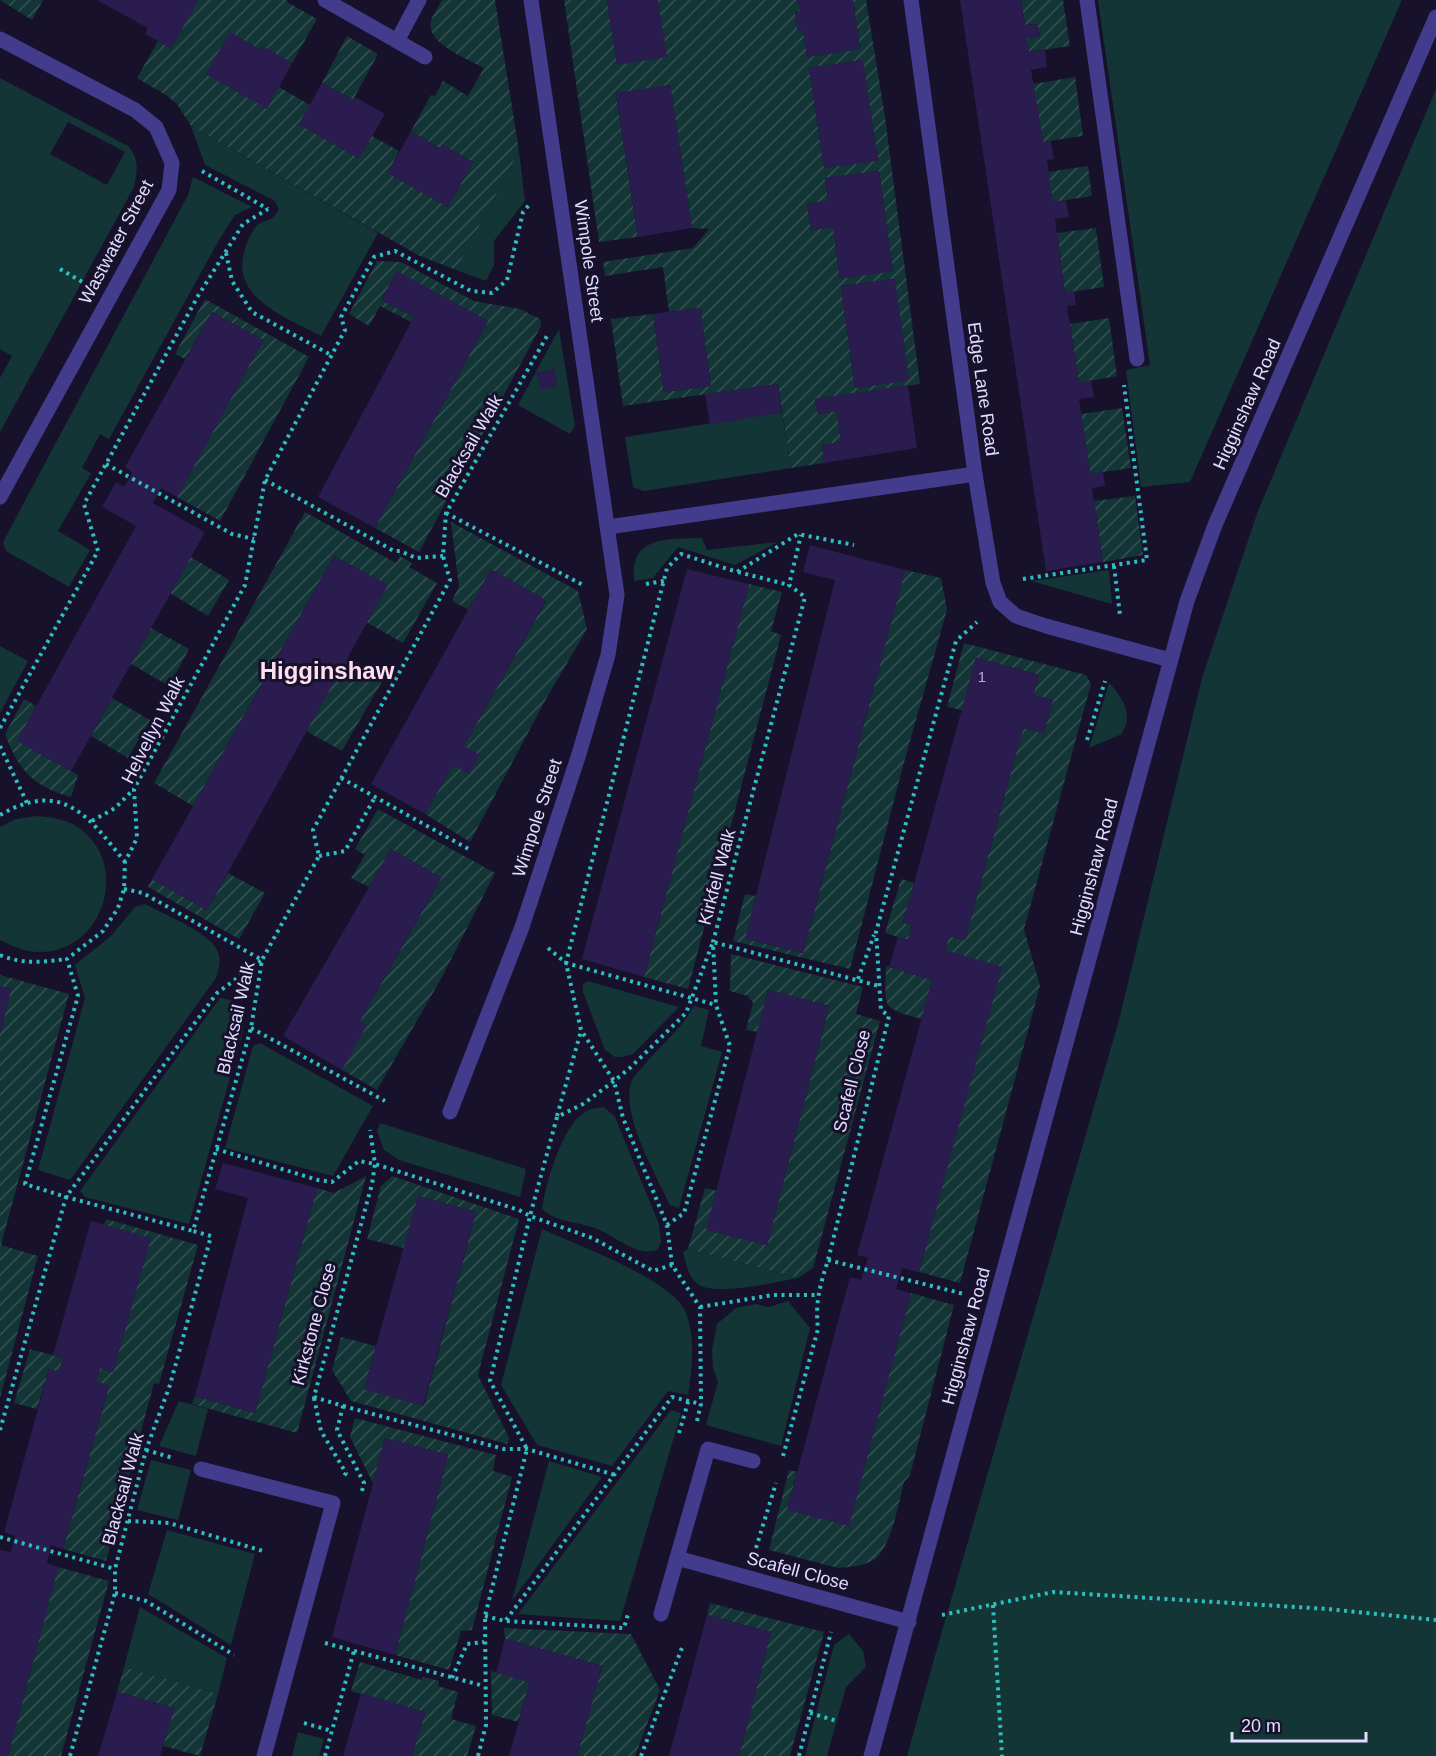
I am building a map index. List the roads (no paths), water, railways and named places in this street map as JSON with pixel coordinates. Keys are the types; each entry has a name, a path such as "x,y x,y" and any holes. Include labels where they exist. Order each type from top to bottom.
{"street":[{"path":"325,0 425,57"},
{"path":"397,41 419,0"},
{"name":"Wimpole Street","path":"450,1112 522,927 579,754 608,655 617,595 531,0"},
{"name":"Edge Lane Road","path":"911,0 975,474 993,583 1000,602 1016,616 1170,660"},
{"path":"1087,0 1137,359"},
{"name":"Higginshaw Road","path":"872,1756 1187,601 1215,525 1436,17"},
{"name":"Wastwater Street","path":"0,39 135,110 156,127 172,163 169,190 0,497"},
{"path":"608,527 975,474"},
{"path":"661,1614 708,1449 753,1461"},
{"path":"201,1469 333,1503 264,1756"},
{"name":"Scafell Close","path":"677,1558 909,1622"}],"district":[{"name":"Higginshaw","path":"327,671"}]}
